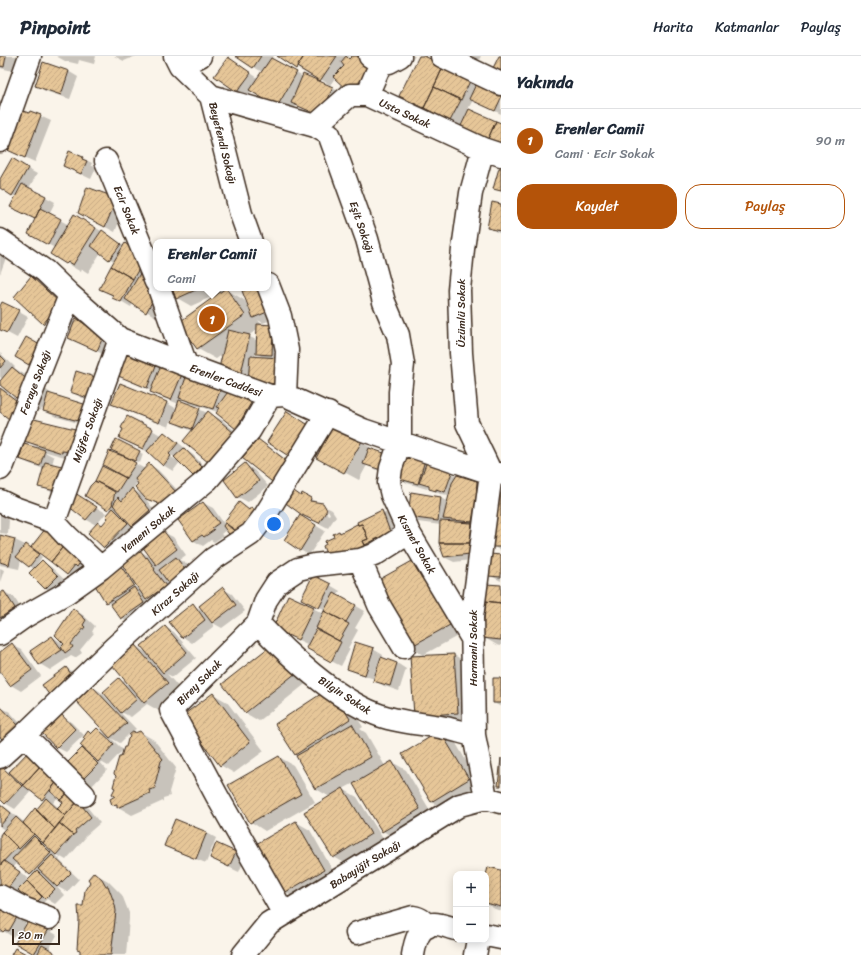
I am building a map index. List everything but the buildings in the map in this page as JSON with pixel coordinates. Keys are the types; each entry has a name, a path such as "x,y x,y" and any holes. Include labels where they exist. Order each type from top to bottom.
{"street":[{"path":"0,141 30,56"},
{"path":"177,61 200,56"},
{"path":"442,56 501,84"},
{"path":"367,96 384,58"},
{"name":"Beyefendi Sokağı","path":"177,61 211,96 241,214 250,239"},
{"name":"Usta Sokak","path":"314,126 350,95 367,96 492,152"},
{"name":"Eşit Sokağı","path":"211,96 314,126 329,134 367,239 384,302 398,335 403,364 400,392 400,442"},
{"name":"Üzümlü Sokak","path":"492,152 471,193 459,290 460,345 467,423 496,474"},
{"name":"Ecir Sokak","path":"106,161 153,275"},
{"name":"Erenler Caddesi","path":"0,240 45,271 120,339 186,365 328,413 363,430 496,474"},
{"path":"160,291 186,365"},
{"path":"270,291 280,316 286,350 278,395"},
{"name":"Feraye Sokağı","path":"0,469 3,465 70,295"},
{"name":"Miğfer Sokağı","path":"54,522 120,339"},
{"name":"Yemeni Sokak","path":"0,634 24,617 66,593 100,568 207,480 278,395"},
{"name":"Kiraz Sokağı","path":"0,757 115,647 213,559 251,534 264,517 328,413"},
{"name":"Kısmet Sokak","path":"400,442 391,468 389,483 392,495 409,533 473,640"},
{"name":"Harmanlı Sokak","path":"494,800 474,735 472,617 496,474"},
{"path":"0,501 12,507 54,522 100,568"},
{"name":"Birey Sokak","path":"268,919 217,796 171,710 258,623 266,600 277,583 298,569 315,565 360,560 374,555 409,533"},
{"path":"360,560 379,605 404,647"},
{"name":"Bilgin Sokak","path":"258,623 284,650 309,671 334,690 361,707 375,714 397,720 444,727 474,735"},
{"path":"24,735 84,795"},
{"name":"Babayiğit Sokağı","path":"243,955 268,919 460,806 494,800"},
{"path":"0,896 25,909 49,918"},
{"path":"357,933 413,917 420,919 427,927"},
{"path":"413,955 416,938 424,929 434,924 453,928"},
{"path":"489,936 501,938"},
{"path":"475,955 477,943"}],"place":[{"name":"Erenler Camii","path":"212,319"}]}
